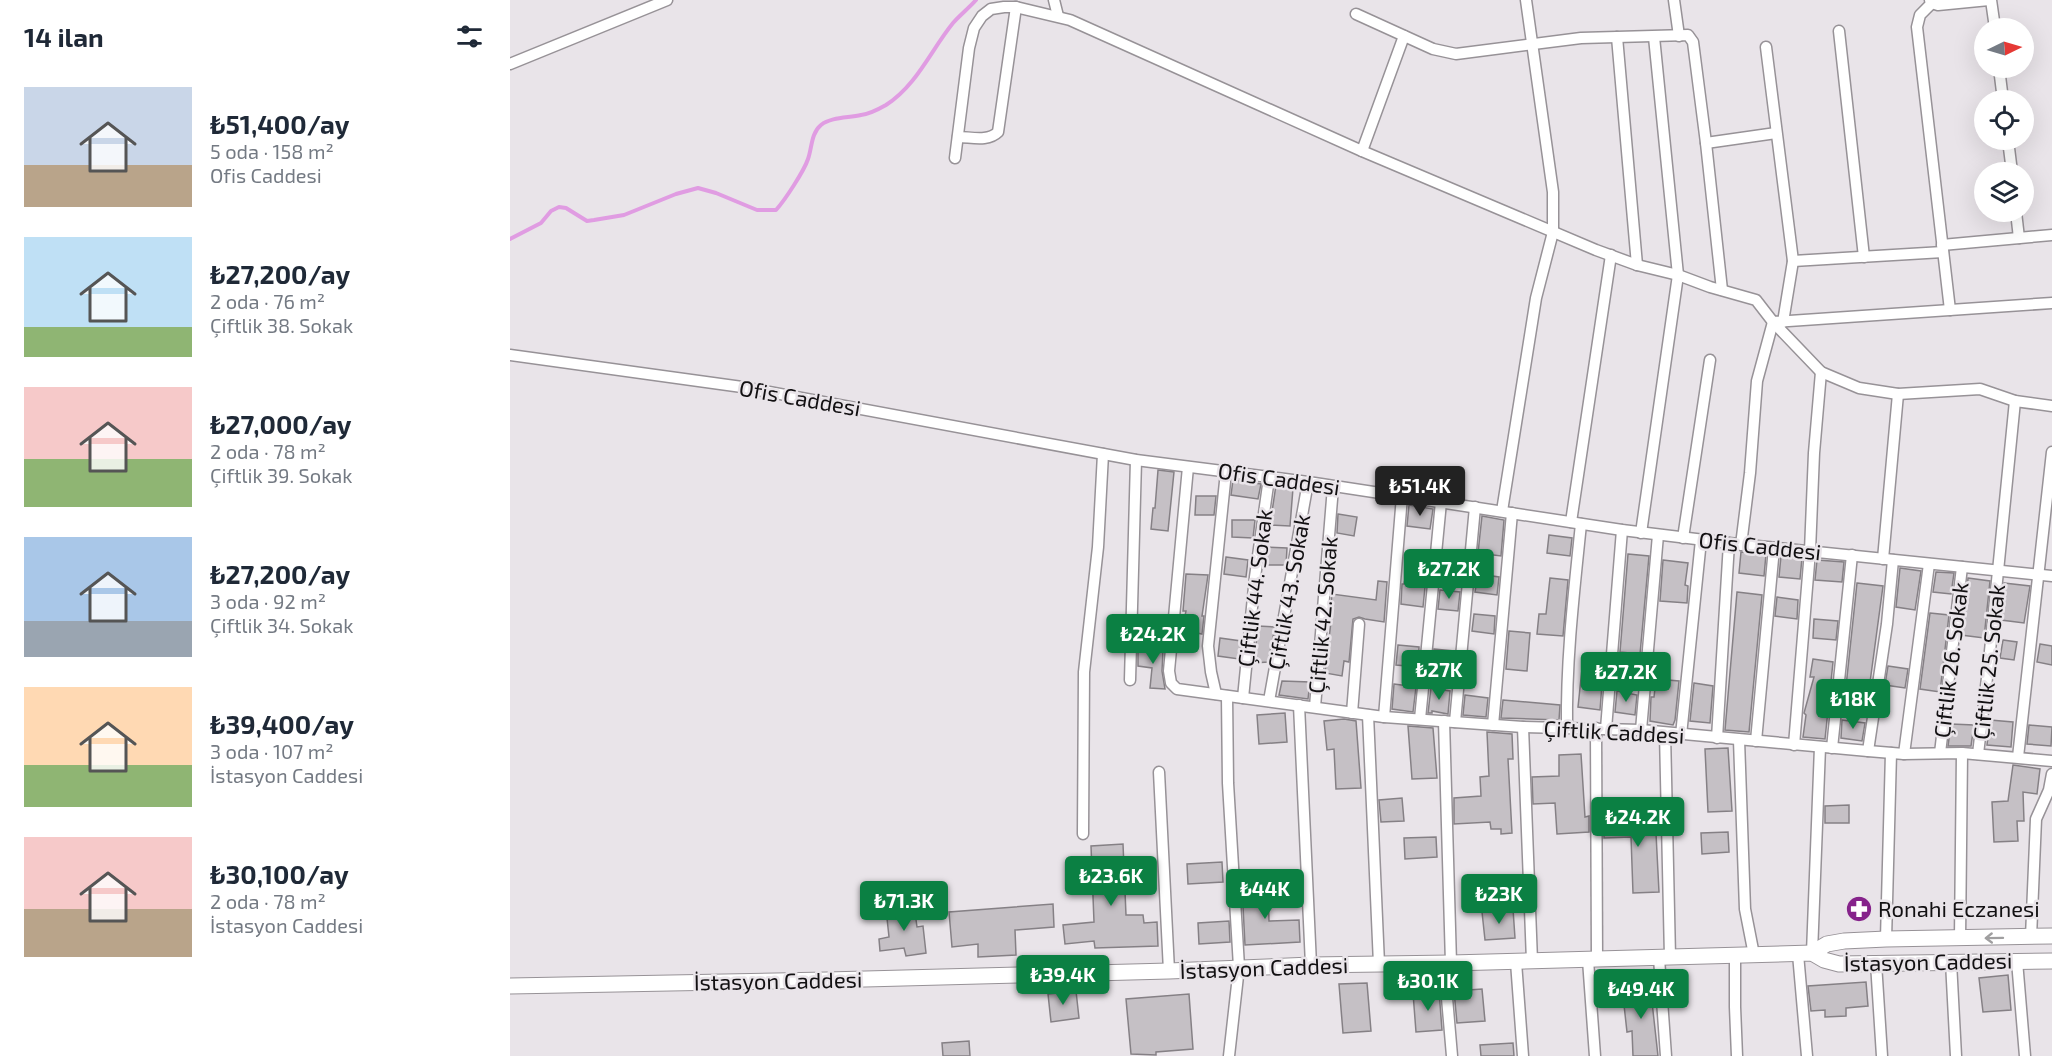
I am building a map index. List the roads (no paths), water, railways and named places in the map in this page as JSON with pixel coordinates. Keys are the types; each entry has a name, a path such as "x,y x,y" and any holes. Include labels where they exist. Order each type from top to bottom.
{"main road":[{"path":"1805,954 1834,942 2052,936"},
{"name":"İstasyon Caddesi","path":"510,986 1805,954 1839,964 2052,960"}],"street":[{"path":"510,64 667,0"},
{"path":"1054,0 1058,16"},
{"path":"1493,725 1507,512 1536,298 1553,232 1553,192 1526,0"},
{"path":"1674,0 1679,36"},
{"path":"1950,310 1917,27 1920,15 1931,2 1938,5 1990,0 1993,18"},
{"path":"955,158 969,48 974,28 982,16 990,9 1004,7 1016,7 1058,16 1362,151 1553,232 1637,265 1678,275 1756,300 1821,372 1859,388 1898,394 1980,389 2015,401 2052,406"},
{"path":"958,137 986,138 998,132 1016,7"},
{"path":"1356,14 1433,49 1456,54 1581,38 1688,35 1693,42 1722,290"},
{"path":"1839,31 1864,257"},
{"path":"1362,151 1404,36"},
{"path":"1641,533 1678,275 1654,37"},
{"path":"1617,38 1637,265"},
{"path":"1741,544 1750,473 1757,381 1778,322 1793,261 1766,47"},
{"path":"1706,143 1776,133"},
{"path":"2017,222 2019,238"},
{"path":"1793,261 1864,257 2052,235"},
{"path":"1567,728 1566,696 1576,523 1611,255"},
{"path":"1778,322 2052,303"},
{"name":"Ofis Caddesi","path":"510,355 742,387 1136,460 1308,482 1641,533 2052,576"},
{"path":"1683,538 1710,360"},
{"path":"1794,745 1810,551 1814,453 1821,372"},
{"path":"1868,751 1887,624 1888,560 1898,394"},
{"name":"Çiftlik 25. Sokak","path":"1978,754 2015,401"},
{"path":"2018,757 2052,452"},
{"path":"1083,834 1084,672 1098,547 1103,454"},
{"path":"1130,680 1136,460"},
{"name":"Çiftlik Caddesi","path":"1188,467 1169,671 1171,683 1176,688 1384,717 1523,727 1641,730 1904,754 1962,753 2052,761"},
{"path":"1226,472 1208,646 1211,672 1222,695 1239,967 1229,1056"},
{"name":"Çiftlik 44. Sokak","path":"1243,698 1255,577 1269,478"},
{"name":"Çiftlik 43. Sokak","path":"1269,701 1308,482"},
{"name":"Çiftlik 42. Sokak","path":"1315,708 1333,487"},
{"path":"1384,717 1402,496"},
{"path":"1420,719 1441,502"},
{"path":"1452,1056 1448,963 1449,721 1475,507"},
{"path":"1595,1056 1592,960 1601,729 1622,530"},
{"path":"1641,730 1658,535"},
{"path":"1682,735 1701,540"},
{"path":"1717,738 1729,543"},
{"path":"1756,741 1774,548"},
{"path":"1832,748 1852,555"},
{"path":"1904,754 1929,564"},
{"name":"Çiftlik 26. Sokak","path":"1940,753 1962,567"},
{"path":"1352,713 1359,624"},
{"path":"1299,705 1311,965"},
{"path":"1368,715 1379,964"},
{"path":"1523,727 1532,961"},
{"path":"1665,733 1666,1056"},
{"path":"1739,740 1745,909 1754,955"},
{"path":"1807,1056 1805,954 1820,747"},
{"path":"1886,939 1891,753"},
{"path":"1960,938 1962,753"},
{"path":"1159,772 1169,971"},
{"path":"2031,937 2036,819 2049,790 2052,774"},
{"path":"1735,956 1737,1056"},
{"path":"2017,961 2025,1056"},
{"path":"1516,962 1523,1056"},
{"path":"1951,962 1956,1056"},
{"path":"1876,963 1882,1056"}],"waterway":[{"path":"510,239 541,223 551,211 559,207 566,208 587,221 624,215 676,194 698,188 757,210 776,210 803,171 818,128 830,120 871,112 897,97 915,77 953,23 976,0"}],"place":[{"name":"Ronahi Eczanesi","path":"1859,909"}]}
